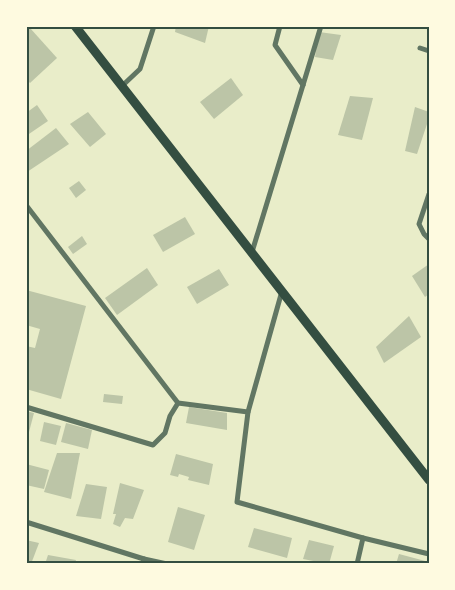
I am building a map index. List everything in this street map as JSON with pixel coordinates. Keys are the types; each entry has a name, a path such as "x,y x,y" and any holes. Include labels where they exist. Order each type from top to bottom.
{"main road":[{"path":"74,26 429,480"}],"street":[{"path":"122,86 140,69 154,26"},
{"path":"280,26 275,45 303,85"},
{"path":"252,252 321,26"},
{"path":"420,48 429,51"},
{"path":"429,194 419,224 429,239"},
{"path":"26,205 178,403 248,412"},
{"path":"282,291 248,412 237,502 363,538 429,554"},
{"path":"26,407 153,445 165,433 170,416 178,403"},
{"path":"26,522 143,561 167,564"},
{"path":"357,564 363,538"}],"building":[{"path":"176,26 209,26 205,43 175,32"},
{"path":"30,28 57,58 30,83 26,79 26,31"},
{"path":"319,32 341,35 333,60 315,57"},
{"path":"231,78 243,95 214,119 200,102"},
{"path":"350,96 373,98 362,140 338,135"},
{"path":"37,105 48,121 26,136 26,113"},
{"path":"415,107 429,112 429,118 417,154 405,151"},
{"path":"88,112 106,134 90,147 70,124"},
{"path":"56,128 69,144 27,172 26,151"},
{"path":"79,181 86,190 76,198 69,188"},
{"path":"185,217 195,234 163,252 153,235"},
{"path":"82,236 87,244 73,254 68,247"},
{"path":"429,264 429,294 425,297 412,276"},
{"path":"147,268 158,285 117,315 105,298"},
{"path":"219,269 229,285 197,304 187,287"},
{"path":"26,290 86,306 61,399 26,389 26,346 35,348 40,329 26,325"},
{"path":"409,316 421,337 384,363 376,347"},
{"path":"104,394 123,396 122,404 103,402"},
{"path":"189,407 227,413 227,430 186,423"},
{"path":"26,411 34,413 29,432 26,431"},
{"path":"44,422 61,426 56,445 40,441"},
{"path":"66,423 92,430 88,449 61,442"},
{"path":"57,453 80,453 71,499 44,492"},
{"path":"176,454 213,464 209,485 188,480 189,477 179,474 178,477 170,475"},
{"path":"26,464 49,470 44,489 26,485"},
{"path":"120,483 144,490 133,519 125,518 120,527 113,524 116,514 113,514"},
{"path":"86,484 107,487 101,519 76,516"},
{"path":"178,507 205,515 194,550 168,542"},
{"path":"254,528 292,538 287,558 248,547"},
{"path":"26,540 39,543 31,564 26,564"},
{"path":"309,540 334,546 329,564 303,559"},
{"path":"399,554 429,562 429,564 396,564"},
{"path":"48,555 76,560 75,564 45,564"}]}
